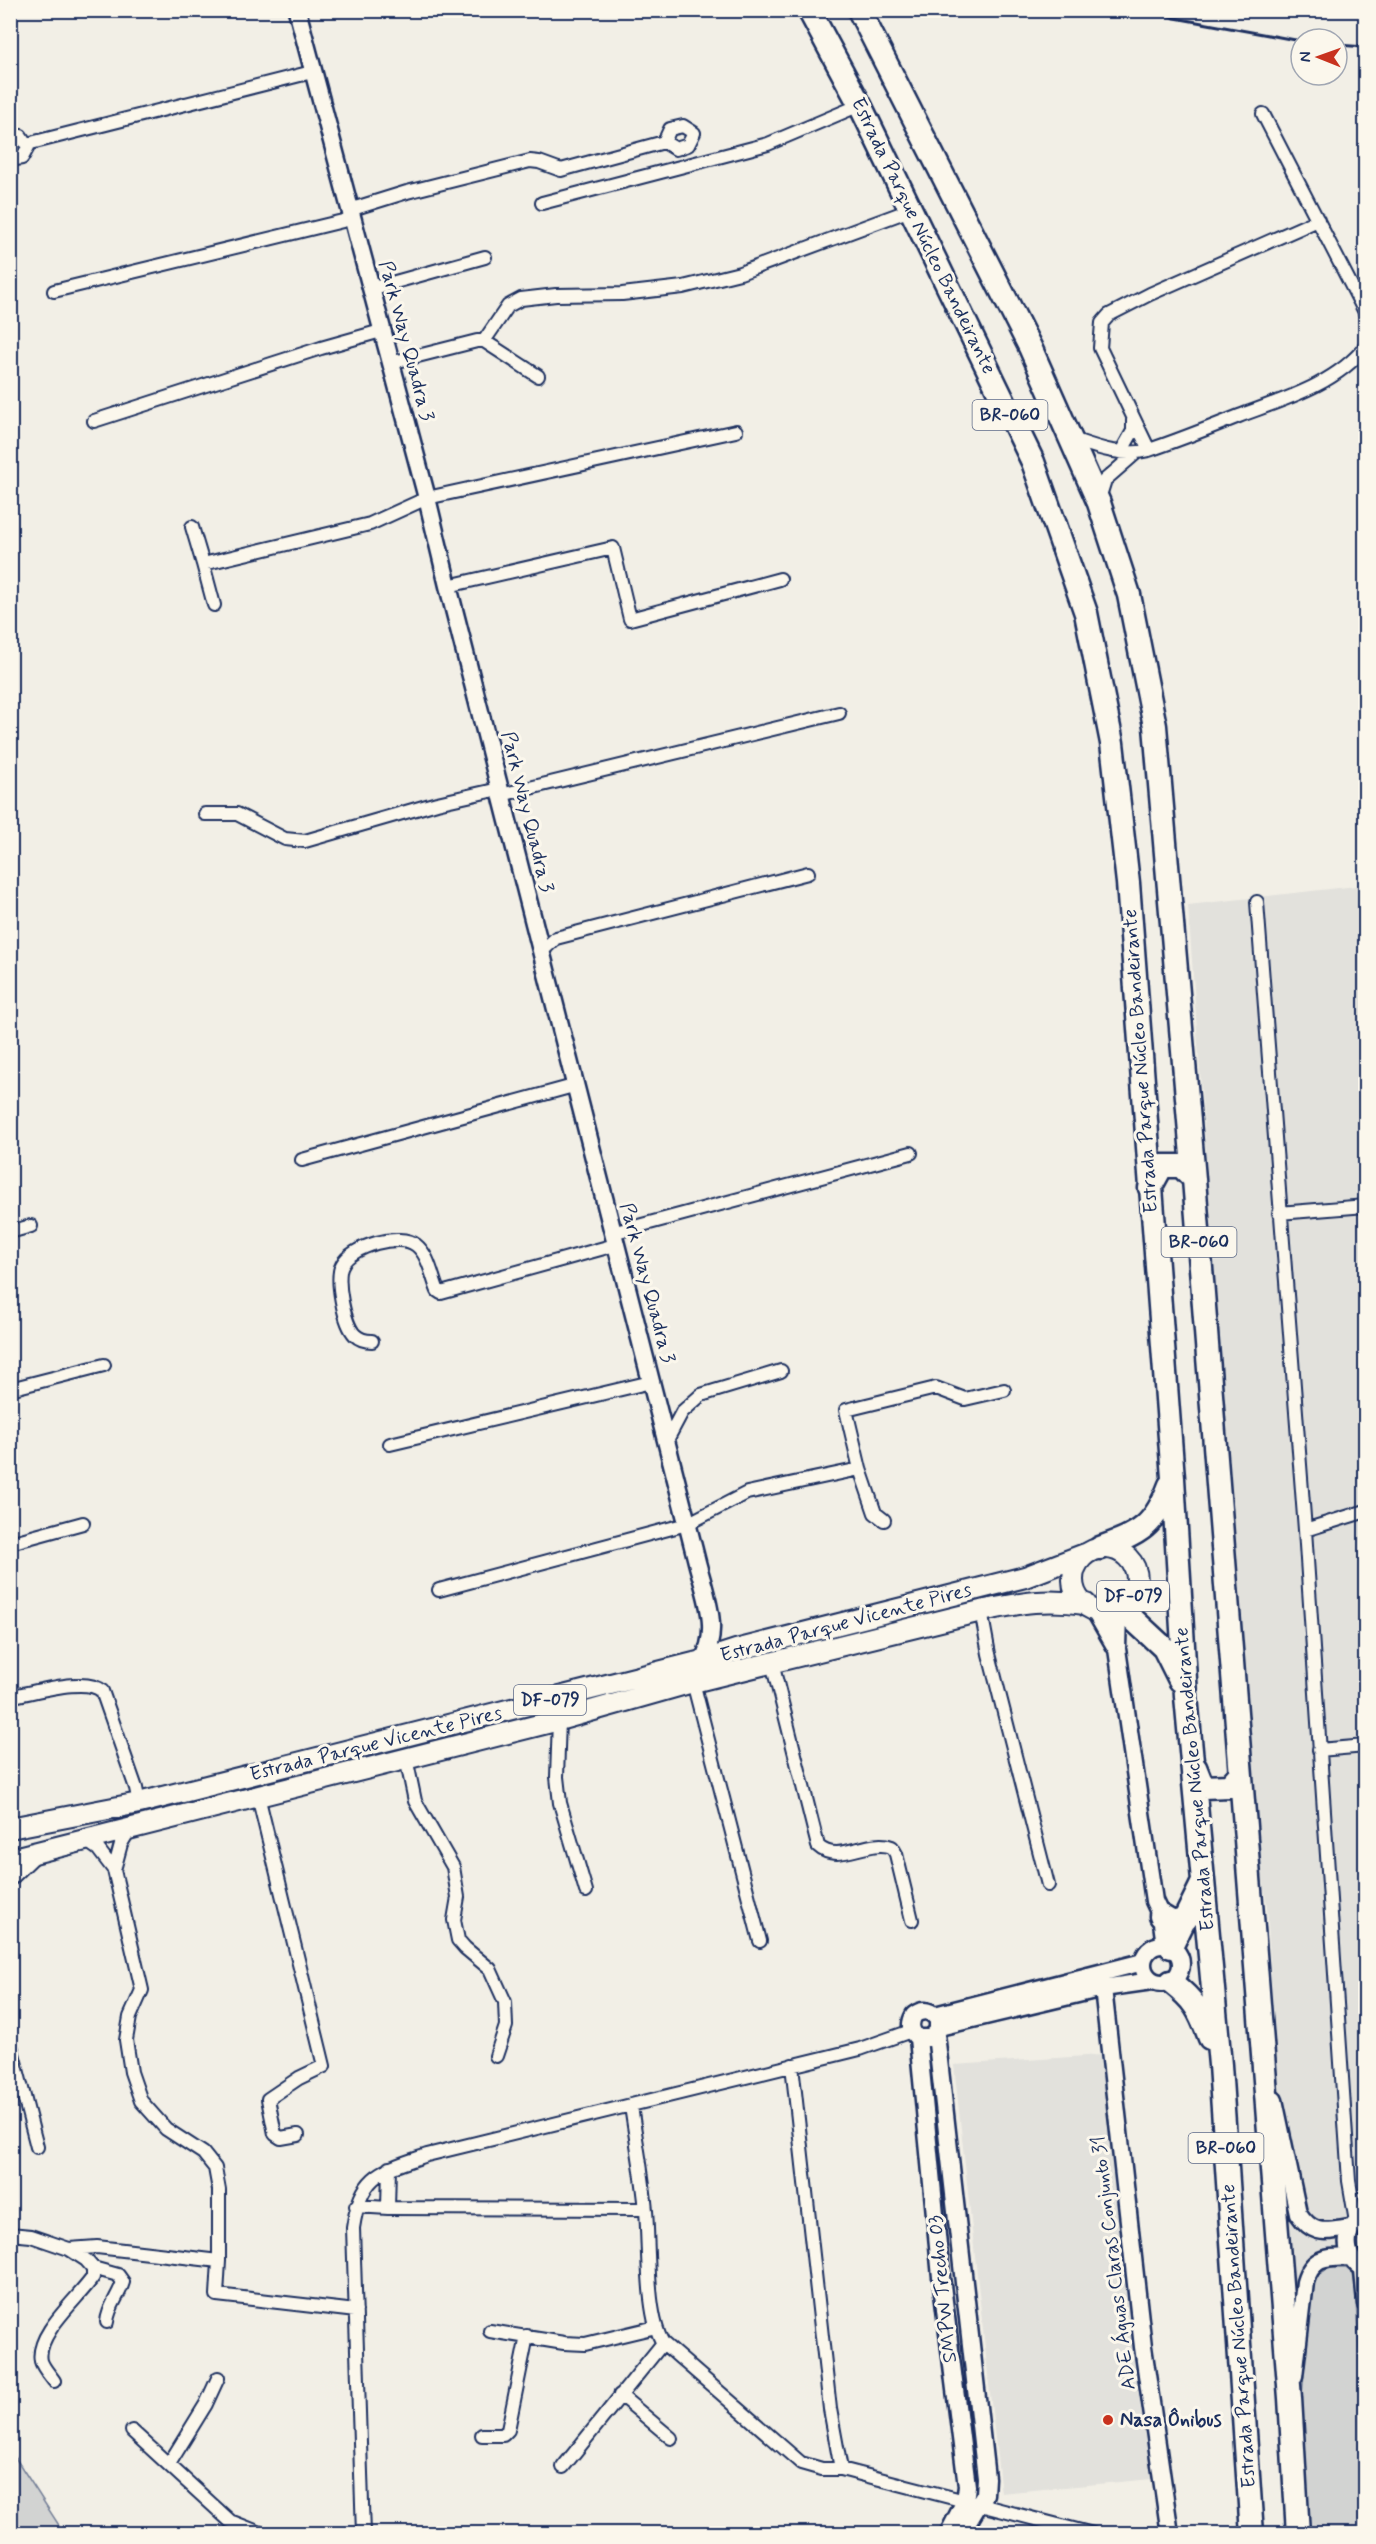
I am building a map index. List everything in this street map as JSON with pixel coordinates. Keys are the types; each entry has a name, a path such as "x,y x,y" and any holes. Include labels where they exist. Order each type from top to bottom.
{"highway":[{"name":"Estrada Parque Núcleo Bandeirante","path":"809,10 860,105 1033,462 1086,612 1112,743 1128,883 1173,1479 1186,1696 1194,1762 1220,2065 1252,2534"},
{"name":"Estrada Parque Núcleo Bandeirante","path":"859,10 1030,347 1099,503 1129,595 1155,726 1194,1179 1290,2398 1298,2534"},
{"path":"1150,1188 1162,1166 1180,1166 1194,1179"},
{"path":"1093,1551 1125,1538 1148,1525 1163,1504 1173,1479"},
{"path":"1120,1609 1164,1648 1175,1665 1186,1696"},
{"path":"1194,1762 1203,1787 1229,1786 1240,1774"},
{"path":"1163,1946 1186,1919 1203,1881"},
{"path":"1157,1908 1173,1923 1186,1919"},
{"path":"1161,1981 1190,1997 1199,2010 1220,2065"}],"main road":[{"name":"DF-079","path":"1089,1606 1076,1591 1073,1575 1075,1567 1093,1551 1108,1547 1123,1553 1133,1566 1137,1581 1129,1603 1120,1609"},
{"name":"Estrada Parque Vicente Pires","path":"10,1828 139,1803 702,1661 736,1650 1025,1576 1093,1551"},
{"name":"Estrada Parque Vicente Pires","path":"10,1859 451,1748 693,1682 981,1611 1055,1599 1089,1606 1102,1612 1120,1609"},
{"path":"443,1727 441,1737 446,1746 451,1748"}],"street":[{"name":"Park Way Quadra 3","path":"297,10 427,498 712,1625 709,1649 702,1661"},
{"path":"27,144 312,72"},
{"path":"542,203 768,144 860,105"},
{"path":"1263,114 1365,314"},
{"path":"10,135 21,136 27,144 27,151 22,158 10,160"},
{"path":"54,291 350,214 407,192 530,161 561,170 664,142"},
{"path":"484,341 508,306 521,299 556,295 622,294 683,287 740,273 910,210"},
{"path":"1149,450 1100,348 1102,323 1109,315 1208,267 1318,220"},
{"path":"370,289 484,256"},
{"path":"94,421 381,331"},
{"path":"390,363 484,341 538,376"},
{"path":"1072,439 1102,450 1136,453 1149,450 1301,392 1352,363 1365,346"},
{"path":"1121,452 1133,431 1133,420"},
{"path":"203,564 370,524 427,498 736,431"},
{"path":"1099,503 1105,480 1136,453"},
{"path":"192,527 214,605"},
{"path":"448,586 613,548 630,619 780,579"},
{"path":"205,814 237,814 285,839 305,842 437,803 500,792 839,713"},
{"path":"541,952 556,938 808,873"},
{"path":"1257,902 1305,1530 1349,2181 1357,2222 1347,2238 1350,2257 1364,2270 1365,2304"},
{"path":"537,933 556,938"},
{"path":"302,1160 577,1085"},
{"path":"372,1341 364,1341 355,1335 348,1325 339,1278 340,1267 348,1254 361,1248 379,1242 413,1243 419,1247 438,1291 441,1293 614,1239 910,1153"},
{"path":"1279,1213 1365,1206"},
{"path":"10,1232 31,1226"},
{"path":"10,1389 104,1365"},
{"path":"666,1442 682,1412 700,1395 781,1371"},
{"path":"390,1444 651,1382"},
{"path":"884,1520 875,1513 860,1469 846,1410 936,1388 965,1399 1004,1390"},
{"path":"439,1590 687,1524 747,1493 860,1469"},
{"path":"1305,1530 1365,1511"},
{"path":"10,1543 83,1523"},
{"path":"1089,1606 1117,1649"},
{"path":"1120,1609 1117,1649 1163,1946"},
{"path":"981,1611 989,1654 1048,1885"},
{"name":"Park Way Quadra 3","path":"712,1625 726,1643 736,1650"},
{"path":"772,1663 818,1846 822,1851 835,1853 876,1844 892,1847 896,1854 912,1920"},
{"path":"693,1682 760,1941"},
{"path":"12,1696 79,1684 97,1686 102,1691 136,1788 139,1803"},
{"path":"559,1720 557,1777 560,1803 586,1891"},
{"path":"1319,1750 1365,1746"},
{"path":"406,1758 415,1801 453,1867 458,1897 454,1920 458,1940 490,1969 506,2002 506,2026 496,2056"},
{"path":"258,1796 324,2066 299,2078 268,2099 275,2134 281,2138 298,2135"},
{"path":"114,1870 121,1844 130,1829"},
{"path":"84,1839 98,1850 114,1870 142,1990 130,2017 126,2040 131,2072 141,2101 166,2129 203,2153 215,2168 219,2190 217,2295 356,2311"},
{"path":"10,1880 39,1852"},
{"path":"936,2026 1102,1988 1161,1981 1179,1975 1182,1964 1179,1954 1163,1946 1148,1951 1143,1962 1145,1972 1161,1981"},
{"path":"363,2534 352,2228 356,2206 364,2189 375,2176 389,2168 427,2156 915,2034 930,2038 936,2026 1143,1962"},
{"name":"ADE Águas Claras Conjunto 31","path":"1102,1988 1141,2329 1170,2534"},
{"path":"936,2026 924,2011 914,2015 911,2020 915,2034 926,2119 953,2381 966,2476 973,2503"},
{"name":"SMPW Trecho 03","path":"936,2026 973,2380 986,2478 985,2494 973,2503 961,2534"},
{"path":"10,2042 37,2147"},
{"path":"1262,2048 1299,2213 1310,2228 1321,2232 1357,2222"},
{"path":"792,2065 830,2409 842,2469"},
{"path":"631,2106 645,2208 656,2327 663,2343 801,2463 822,2469 842,2469 1093,2534"},
{"path":"926,2119 946,2118"},
{"path":"388,2208 389,2168"},
{"path":"356,2206 645,2208"},
{"path":"10,2234 31,2236 69,2249 86,2260 93,2268 118,2276 123,2282 120,2293 108,2312 107,2322"},
{"path":"69,2249 97,2247 219,2261"},
{"path":"1290,2398 1299,2352 1305,2282 1309,2269 1316,2262 1329,2258 1350,2257"},
{"path":"54,2381 41,2362 41,2349 53,2325 86,2288 93,2277 93,2268"},
{"path":"941,2277 963,2274"},
{"path":"490,2331 564,2343 585,2344 656,2327"},
{"path":"482,2435 503,2435 508,2430 527,2336"},
{"path":"563,2467 663,2343"},
{"path":"169,2464 206,2404 218,2378"},
{"path":"953,2381 973,2380"},
{"path":"620,2395 671,2438"},
{"path":"132,2431 230,2521 263,2534"},
{"path":"948,2534 973,2503"}],"shaded area":[{"path":"1365,885 1365,2533 1307,2533 1283,2207 1267,1905 1255,1838 1188,905"},
{"path":"1100,2055 1152,2479 1001,2493 954,2065"},
{"path":"1331,2268 1346,2268 1353,2274 1355,2285 1365,2445 1365,2533 1307,2534 1299,2430 1311,2291 1317,2276"},
{"path":"11,2451 64,2533 11,2533"}],"waterway":[{"path":"10,2524 17,2534"}],"railway":[{"path":"1151,10 1175,18 1289,39"},
{"path":"1349,46 1366,47"}],"place":[{"name":"Nasa Ônibus","path":"1108,2420"}]}
